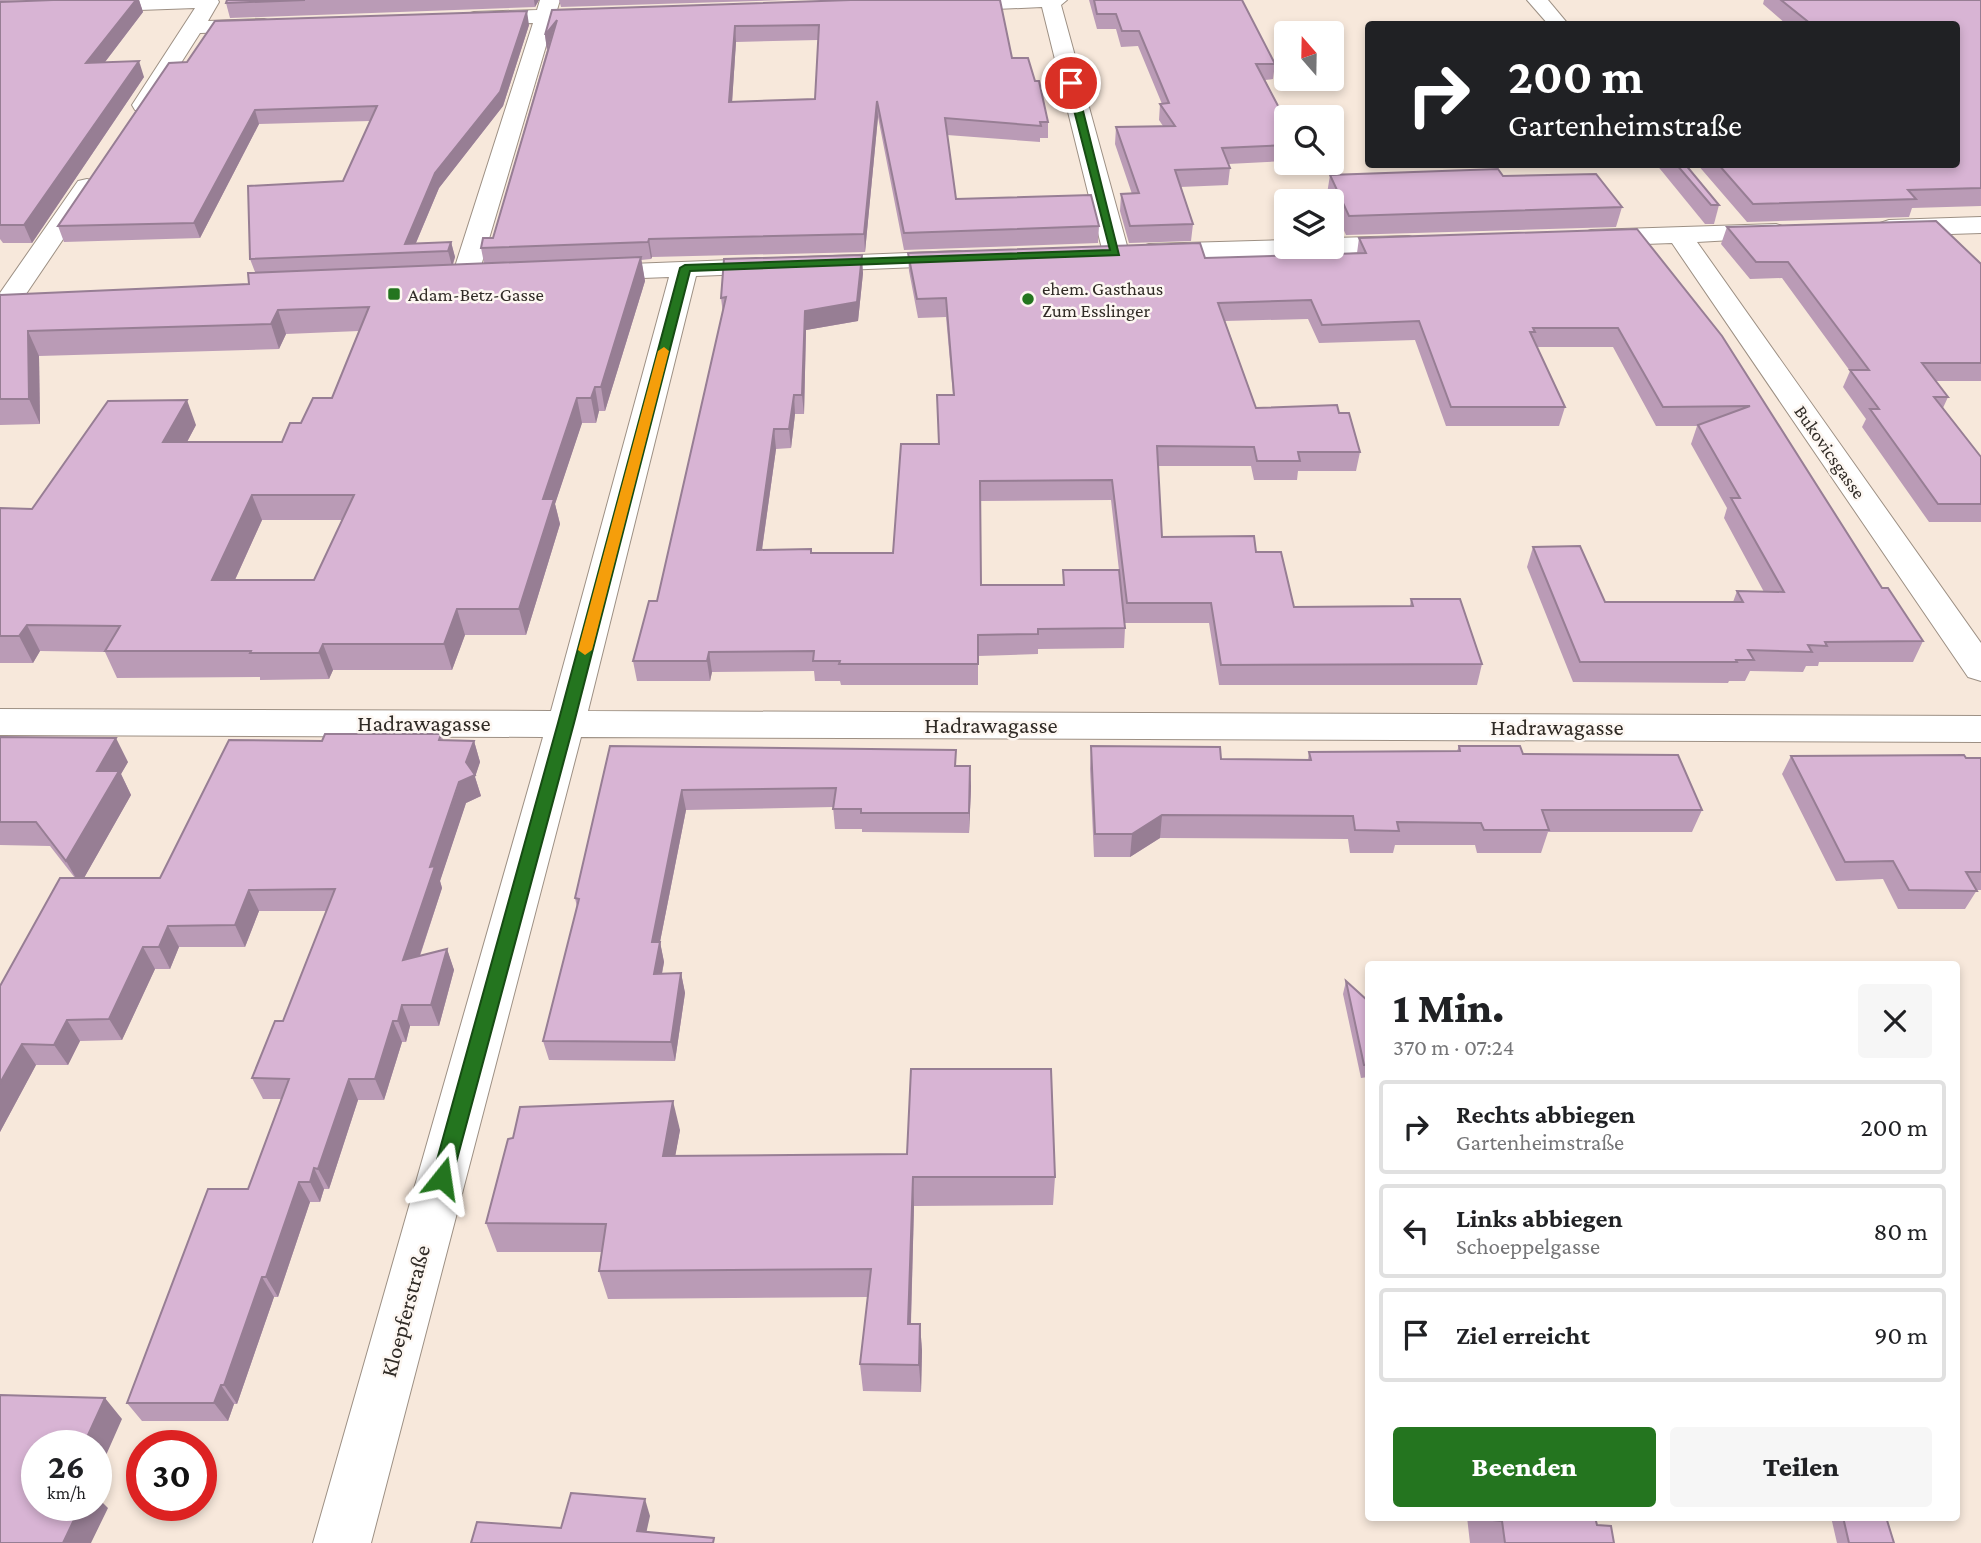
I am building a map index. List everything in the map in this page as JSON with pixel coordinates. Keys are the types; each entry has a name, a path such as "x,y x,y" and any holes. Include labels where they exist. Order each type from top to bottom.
{"street":[{"path":"1537,0 1555,21"},
{"path":"0,9 210,1"},
{"path":"133,119 196,27 210,1"},
{"path":"927,5 1052,1 1116,253"},
{"path":"465,276 548,8"},
{"path":"447,19 548,8 627,14"},
{"path":"196,27 280,24"},
{"path":"7,295 101,165"},
{"path":"1721,213 1739,233"},
{"path":"1860,229 1981,225"},
{"path":"1568,239 1806,231"},
{"name":"Bukovicsgasse","path":"1679,235 1981,669"},
{"path":"1344,246 1429,243"},
{"path":"1088,254 1274,248"},
{"path":"561,272 991,257"},
{"name":"Kloepferstraße","path":"342,1543 566,723 685,268"},
{"path":"438,277 493,275"},
{"path":"7,295 41,293"},
{"name":"Hadrawagasse","path":"0,722 1981,729"}],"building":[{"path":"136,0 86,63 139,61 24,225 0,225 0,2"},
{"path":"227,0 305,0 226,3"},
{"path":"851,0 1000,0 1012,58 1028,58 1035,81 1039,81 1048,122 1040,122 1041,126 945,118 956,199 1091,195 1099,226 904,233 877,101 864,234 649,239 648,242 481,248 483,238 493,238 557,20 545,35 552,10","holes":["819,25 815,99 729,102 735,26"]},
{"path":"1094,0 1242,0 1274,62 1256,64 1278,105 1274,105 1274,146 1222,148 1230,168 1175,170 1193,224 1130,226 1121,194 1139,193 1116,127 1175,126 1160,104 1169,103 1139,31 1122,31 1116,14 1097,14"},
{"path":"1781,0 1981,0 1981,188 1908,190 1916,199 1753,204 1722,168 1960,168 1960,21 1807,21"},
{"path":"527,11 500,92 435,173 405,244 451,242 448,251 250,259 248,186 343,181 377,106 255,110 194,223 58,226 169,63 187,62 215,21"},
{"path":"1679,168 1688,168 1719,205 1711,205"},
{"path":"1498,169 1503,176 1596,174 1622,207 1349,216 1344,205 1344,189 1336,189 1330,175"},
{"path":"1936,221 1981,264 1981,363 1922,363 1948,397 1934,397 1981,457 1981,504 1938,504 1870,409 1879,409 1850,370 1869,370 1788,262 1756,262 1727,227"},
{"path":"1637,229 1722,336 1882,588 1888,588 1923,641 1825,642 1827,646 1808,645 1812,652 1748,650 1754,660 1736,660 1737,662 1580,662 1533,547 1580,546 1605,602 1743,602 1737,591 1784,592 1731,498 1740,498 1698,425 1750,406 1663,407 1618,328 1533,328 1535,332 1530,332 1565,407 1451,407 1419,321 1322,325 1311,300 1218,303 1256,408 1337,405 1339,413 1349,413 1360,452 1298,452 1300,461 1257,461 1254,447 1157,446 1162,537 1254,536 1256,552 1281,552 1294,607 1413,606 1411,599 1460,599 1482,664 1221,665 1211,603 1127,603 1112,480 980,481 981,585 1064,585 1063,570 1119,570 1125,628 1038,629 1038,634 978,635 978,664 839,664 840,661 813,661 814,651 709,652 707,661 633,661 649,601 657,601 726,297 721,298 724,259 862,255 857,302 805,311 802,395 794,395 789,429 774,429 757,550 811,549 811,553 893,553 901,444 939,444 937,395 954,395 946,298 917,299 908,253 1200,243 1205,258 1274,256 1274,259 1344,259 1344,254 1366,253 1359,238"},
{"path":"641,257 601,387 595,387 591,398 577,398 543,499 554,499 519,609 457,609 444,644 323,644 319,653 105,651 120,626 27,625 19,636 0,636 0,508 32,509 108,401 187,400 163,442 282,442 290,423 301,423 313,398 332,398 369,307 278,310 271,324 28,331 29,399 0,399 0,295 249,284 248,273","holes":["252,495 354,495 314,580 212,580"]},
{"path":"325,734 441,734 439,740 474,741 466,762 475,775 459,782 430,867 435,866 403,960 447,949 431,1005 402,1005 398,1021 393,1021 375,1079 349,1079 318,1169 314,1168 310,1182 299,1182 266,1277 262,1277 224,1385 221,1385 214,1403 127,1403 208,1189 248,1189 289,1079 252,1078 275,1021 283,1021 335,889 249,890 235,925 168,926 159,947 143,947 109,1019 67,1020 54,1045 22,1044 0,1083 0,986 60,878 160,878 229,740 322,741"},
{"path":"0,737 116,738 97,771 119,771 66,861 36,822 0,822"},
{"path":"610,746 956,750 955,766 970,766 969,813 861,813 861,809 833,809 836,788 682,790 652,942 660,942 654,974 681,973 671,1042 543,1041 579,899 575,898"},
{"path":"1091,746 1220,747 1221,759 1311,760 1309,752 1460,751 1459,746 1520,746 1523,754 1678,755 1702,810 1542,810 1549,830 1484,830 1481,823 1397,822 1399,831 1355,830 1353,816 1162,815 1132,834 1095,834"},
{"path":"1964,755 1966,758 1981,758 1981,872 1966,872 1977,891 1909,890 1893,861 1845,862 1791,756"},
{"path":"1346,981 1365,998 1364,1065"},
{"path":"911,1069 1051,1069 1055,1177 913,1177 908,1324 920,1324 919,1365 860,1364 871,1269 599,1271 606,1224 486,1223 508,1139 513,1138 520,1107 673,1101 663,1156 907,1154"},
{"path":"0,1395 105,1398 90,1430 21,1430 21,1521 73,1521 63,1543 0,1543"},
{"path":"571,1493 645,1499 637,1531 714,1538 713,1543 471,1543 477,1522 561,1528"},
{"path":"1502,1521 1596,1521 1597,1525 1611,1526 1614,1543 1505,1543"},
{"path":"1844,1521 1887,1521 1894,1543 1849,1543"}],"slow traffic":[{"path":"585,650 664,351"}],"place":[{"name":"Adam-Betz-Gasse","path":"394,294"},
{"name":"ehem. Gasthaus Zum Esslinger","path":"1028,299"}],"route":[{"path":"442,1178 566,723 685,268 1116,253 1071,83"}]}
